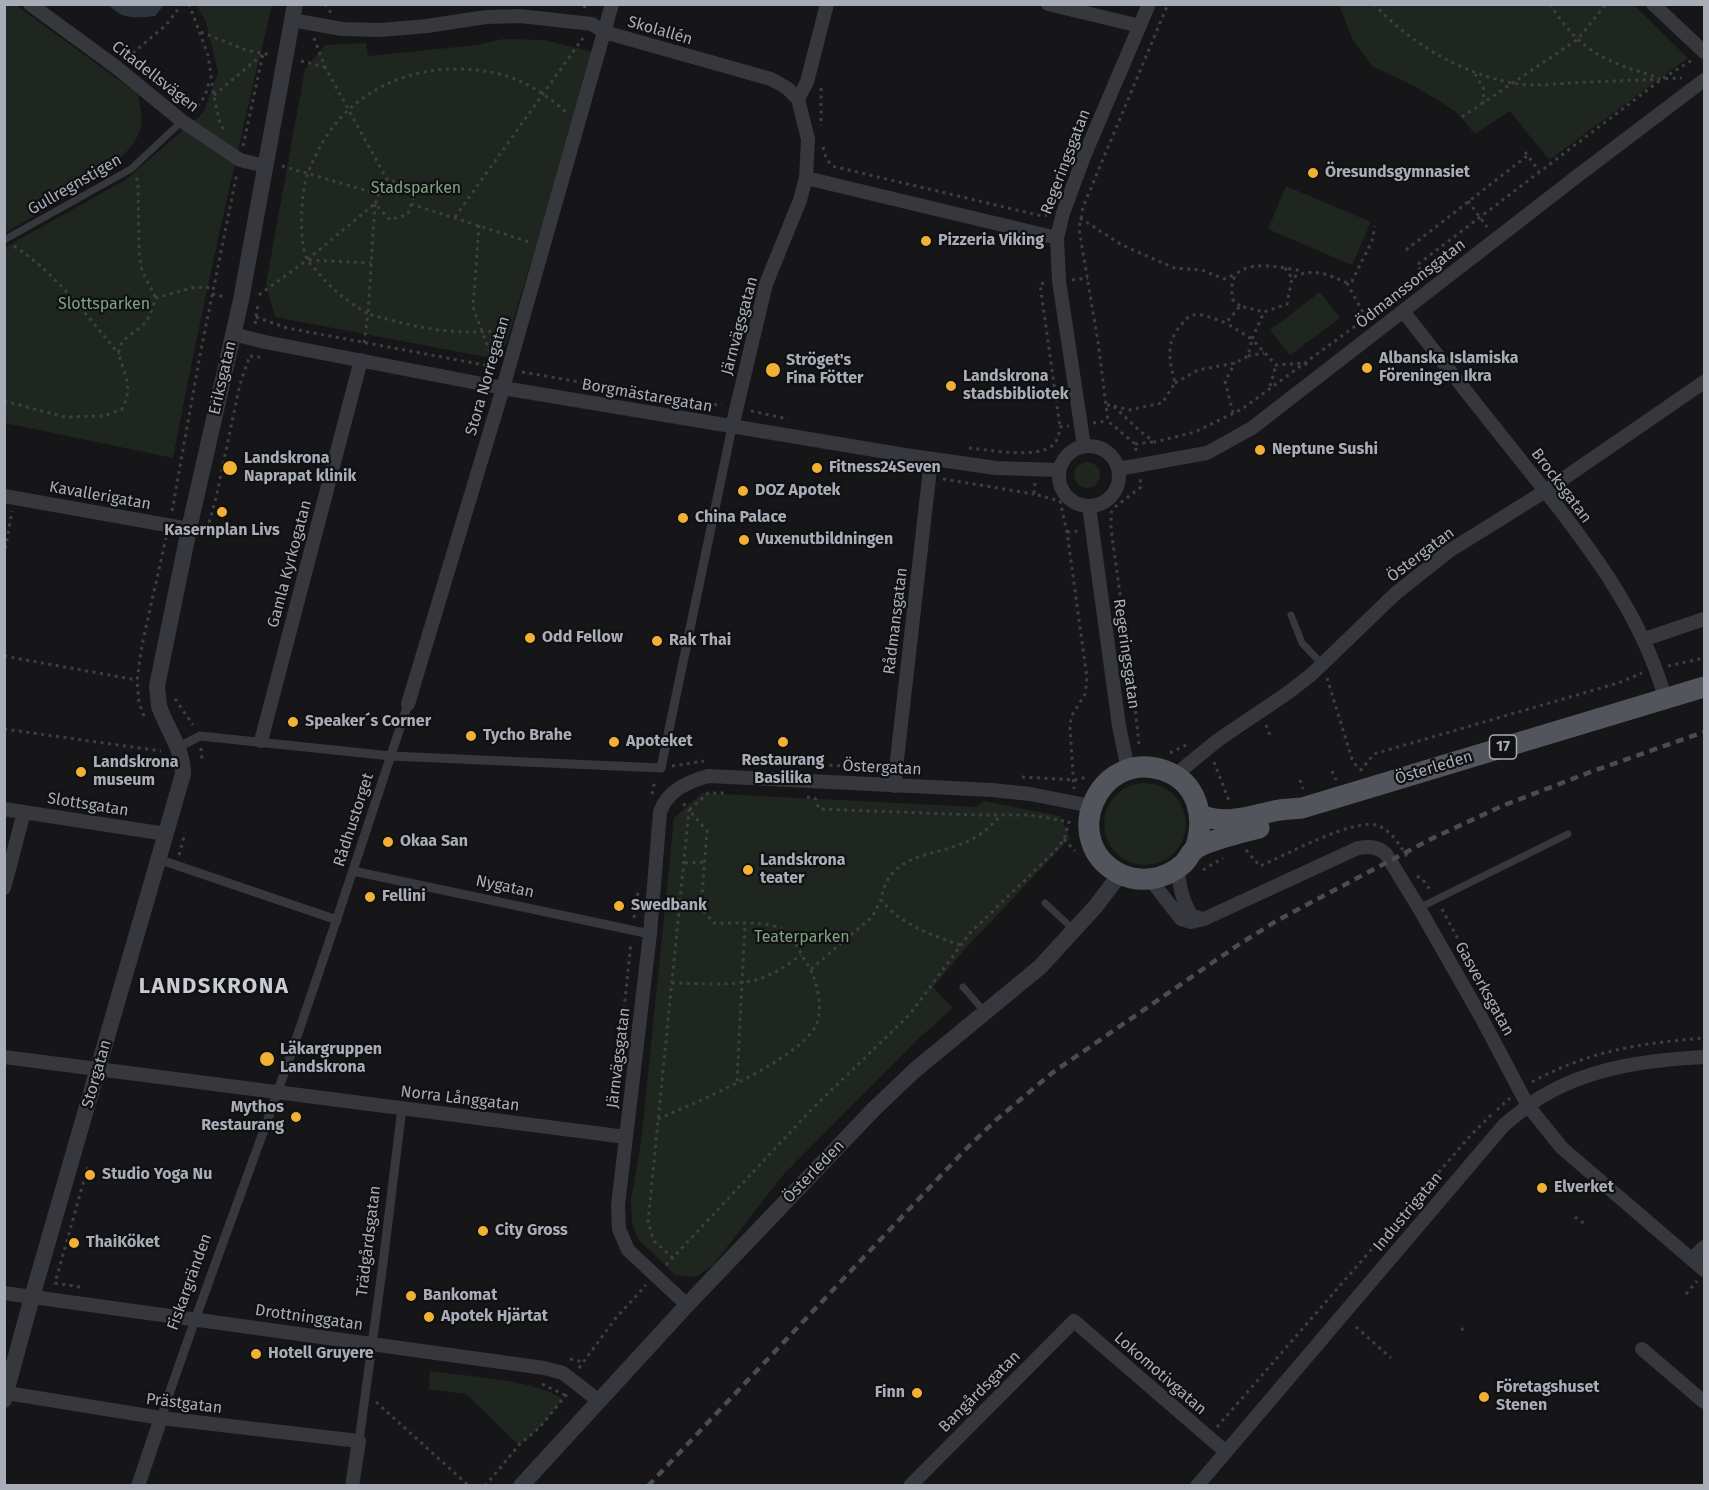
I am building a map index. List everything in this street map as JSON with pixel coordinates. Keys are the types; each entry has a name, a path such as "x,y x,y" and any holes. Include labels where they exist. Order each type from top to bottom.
{"main road":[{"name":"Österleden","path":"1200,815 1217,820 1233,821 1277,811 1297,801 1704,687"},
{"path":"1126,761 1174,776 1191,792 1200,815 1200,830 1195,849 1178,868 1165,876 1150,879 1120,874 1104,862 1093,845 1088,826 1091,806 1105,783 1126,761"},
{"name":"Österleden","path":"1195,849 1269,825 1297,801"}],"street":[{"name":"Citadellsvägen","path":"30,4 117,67 182,121 240,160 273,166"},
{"name":"Stora Norregatan","path":"391,756 503,388 502,368 542,246 612,4"},
{"path":"798,99 807,82 827,4"},
{"path":"1047,4 1140,26"},
{"name":"Regeringsgatan","path":"1084,446 1059,281 1057,238 1063,213 1084,154 1149,4"},
{"path":"1653,4 1702,55"},
{"name":"Skolallén","path":"299,16 342,29 380,30 428,26 486,17 520,16 592,24 604,32 771,79 787,88 798,99"},
{"name":"Eriksgatan","path":"178,747 159,705 157,686 189,529 273,166 285,58 299,16"},
{"name":"Ödmanssonsgatan","path":"1118,469 1207,453 1252,428 1402,311 1430,282 1704,80"},
{"name":"Järnvägsgatan","path":"391,756 661,768 737,403 766,284 800,200 806,178 808,139 798,99"},
{"path":"806,178 1057,238"},
{"name":"Brocksgatan","path":"1402,311 1547,490 1629,609 1645,639 1665,698"},
{"name":"Borgmästaregatan","path":"233,334 503,388 732,427 931,459 1036,471 1059,470"},
{"name":"Gamla Kyrkogatan","path":"261,741 361,360"},
{"name":"Östergatan","path":"1174,776 1205,750 1289,692 1320,666 1395,594 1449,551 1547,490 1704,382"},
{"path":"1084,446 1095,446 1105,451 1113,459 1118,469 1117,487 1101,504 1089,506 1073,502 1065,495 1059,481 1059,470 1068,454 1084,446"},
{"name":"Rådmansgatan","path":"894,786 931,459"},
{"name":"Kavallerigatan","path":"9,496 189,529"},
{"name":"Regeringsgatan","path":"1089,506 1126,761"},
{"path":"1645,639 1704,620"},
{"name":"Rådhustorget","path":"178,747 201,736 391,756 278,1091"},
{"name":"Storgatan","path":"6,1397 32,1297 183,774 183,764 178,747"},
{"name":"Östergatan","path":"673,792 694,780 708,776 1030,794 1091,806"},
{"name":"Järnvägsgatan","path":"673,792 664,800 660,812 650,934 618,1204 619,1229 628,1250 687,1305"},
{"name":"Slottsgatan","path":"4,809 166,834"},
{"path":"4,888 24,812"},
{"name":"Gasverksgatan","path":"1204,919 1358,848 1376,848 1386,854 1481,1017 1528,1106 1562,1148 1704,1270"},
{"path":"158,859 337,920"},
{"path":"1178,868 1179,885 1186,909 1192,916 1204,919"},
{"name":"Nygatan","path":"353,870 650,934"},
{"name":"Österleden","path":"521,1485 687,1305 874,1109 915,1070 984,1011 1041,967 1120,874"},
{"path":"1150,879 1181,919 1191,922 1204,919"},
{"name":"Norra Långgatan","path":"4,1057 626,1137"},
{"name":"Industrigatan","path":"1197,1485 1504,1125 1540,1097 1572,1081 1616,1067 1704,1057"},
{"name":"Fiskargränden","path":"138,1485 194,1319 278,1091"},
{"name":"Trädgårdsgatan","path":"352,1485 402,1108"},
{"path":"1692,1259 1704,1247"},
{"name":"Drottninggatan","path":"4,1293 544,1368 563,1373 599,1401"},
{"name":"Lokomotivgatan","path":"1074,1321 1226,1452"},
{"name":"Bangårdsgatan","path":"910,1485 1074,1321"},
{"path":"1642,1349 1704,1402"},
{"name":"Prästgatan","path":"6,1397 359,1441"}],"lane":[{"name":"Gullregnstigen","path":"5,240 130,169 182,121"},
{"path":"1291,615 1302,643 1320,666"},
{"path":"1419,908 1568,834"},
{"path":"1045,903 1074,930"},
{"path":"963,987 984,1011"}],"path":[{"path":"117,67 165,25 182,4"},
{"path":"189,4 208,55 214,96 220,123 225,132"},
{"path":"325,4 331,13"},
{"path":"576,4 597,8"},
{"path":"1108,421 1110,405 1079,229 1083,207 1168,4"},
{"path":"1374,4 1393,25 1452,63 1514,84 1682,78"},
{"path":"1550,4 1564,26 1592,52 1627,68 1662,79"},
{"path":"1462,117 1578,39 1606,4"},
{"path":"299,16 389,183"},
{"path":"455,217 592,24"},
{"path":"200,31 246,50 326,67"},
{"path":"214,96 263,54"},
{"path":"4,656 137,680 142,645 174,507 214,288 263,54"},
{"path":"1430,282 1417,265 1662,79 1702,55"},
{"path":"506,330 456,333 417,327 368,314 330,288 307,260 302,228 304,186 320,145 348,108 394,81 425,72 458,68 502,74 544,94 570,116"},
{"path":"1473,72 1483,85 1485,96 1483,103"},
{"path":"182,121 198,107 205,96 210,77"},
{"path":"821,129 823,78"},
{"path":"822,144 825,158 832,166 1042,216 1063,213 1081,219 1122,245 1174,268 1202,270 1224,279 1249,266 1264,264 1328,274 1347,283 1366,318"},
{"path":"1406,250 1526,154 1539,171"},
{"path":"273,166 308,173 378,194"},
{"path":"118,354 120,344 146,323 156,298 142,271 139,251 138,181 130,169"},
{"path":"361,360 368,314 375,204 378,194 382,184 401,179 414,194 408,214 390,220 375,204"},
{"path":"1468,201 1488,229"},
{"path":"259,296 375,204"},
{"path":"411,204 542,246"},
{"path":"479,225 473,307 502,368"},
{"path":"1347,283 1352,281 1372,241 1375,226"},
{"path":"4,401 65,417 104,416 122,409 128,399 127,375 118,354 56,279 31,257 5,240"},
{"path":"307,260 371,263"},
{"path":"1236,274 1230,288 1233,300 1240,306 1263,312 1287,304 1292,278 1285,268"},
{"path":"1292,278 1304,272"},
{"path":"1417,282 1430,282"},
{"path":"156,298 195,287 214,288"},
{"path":"1135,444 1195,432 1233,413 1306,364 1391,300"},
{"path":"1226,323 1240,306"},
{"path":"1248,356 1263,312"},
{"path":"1175,382 1168,358 1170,342 1178,328 1188,317 1195,314 1226,323 1252,339 1276,365 1306,364"},
{"path":"256,317 287,328 502,368 712,405 737,403 750,411 793,420"},
{"path":"1110,405 1129,410 1162,403 1175,382 1198,370 1235,363 1248,356 1264,353"},
{"path":"1233,413 1225,381 1235,363"},
{"path":"1270,388 1276,365"},
{"path":"1110,405 1134,423 1143,435 1155,441"},
{"path":"968,448 1036,452 1053,445 1058,439 1060,428 1108,421 1135,444 1141,487 1118,503 1111,513 1111,529 1133,688 1139,750 1126,761"},
{"path":"1036,452 1034,494 1060,501 1087,678 1085,694 1071,717 1075,780"},
{"path":"4,556 9,496"},
{"path":"1358,773 1374,754 1618,683 1656,668 1704,658"},
{"path":"1320,666 1329,681 1352,759 1362,770"},
{"path":"4,729 161,751"},
{"path":"1162,754 1196,741 1216,766 1230,803"},
{"path":"1332,771 1336,780"},
{"path":"1297,801 1304,790 1300,780"},
{"path":"658,1119 791,1052 816,1024 819,1011 816,985 810,969 787,932 776,925 714,923 701,908 707,831 673,792"},
{"path":"673,1258 654,1240 648,1222 689,810 708,793 727,793"},
{"path":"485,1485 519,1445 539,1428 567,1396 573,1379 586,1356 615,1319 812,1109 910,1014 979,924 1055,851 1064,839 1069,822 1031,815 819,809 815,798 805,796"},
{"path":"810,969 873,916 881,900 883,888 892,873 907,862 964,843 985,831 1001,815"},
{"path":"1260,866 1359,824 1379,826 1388,832 1410,862"},
{"path":"176,865 185,833"},
{"path":"1199,873 1225,857"},
{"path":"684,863 704,862"},
{"path":"1414,869 1436,899 1495,1009"},
{"path":"881,900 890,911 907,922 931,935 961,945"},
{"path":"737,1081 745,924"},
{"path":"613,1112 633,930"},
{"path":"672,983 741,982 768,976 801,955"},
{"path":"1532,1081 1540,1097"},
{"path":"1575,1217 1585,1224"},
{"path":"1356,1327 1391,1358"},
{"path":"365,1393 469,1485"}],"green space":[{"path":"4,5 16,5 138,94 142,123 134,142 103,173 61,201 5,233"},
{"name":"Slottsparken","path":"196,5 272,5 220,231 173,458 5,423 4,248 125,180 203,113 218,73 206,22"},
{"path":"1339,5 1634,5 1688,58 1549,160 1510,111 1475,134 1455,111 1416,87 1372,66 1353,40"},
{"name":"Stadsparken","path":"503,39 544,40 594,52 506,345 486,357 275,317 266,284 305,69 325,45 366,43 368,56 477,45"},
{"path":"1286,186 1371,222 1352,265 1268,229"},
{"path":"1320,292 1340,318 1290,355 1270,330"},
{"path":"1087,462 1096,466 1100,475 1096,484 1087,488 1078,484 1074,475 1078,466"},
{"path":"1145,783 1161,786 1174,795 1183,808 1186,824 1183,840 1174,853 1161,862 1145,865 1129,862 1116,853 1107,840 1104,824 1107,808 1116,795 1129,786"},
{"name":"Teaterparken","path":"702,793 977,807 984,801 1060,816 1070,838 965,949 933,987 953,1008 918,1039 783,1175 713,1265 696,1277 675,1275 638,1239 632,1223 631,1198 641,1143 674,818"},
{"path":"430,1371 518,1383 550,1392 563,1399 539,1428 519,1445 466,1394 429,1389"}],"shaded area":[{"path":"109,5 164,5 155,16 136,17 124,16"}],"railway":[{"path":"648,1486 964,1151 996,1120 1052,1073 1278,920 1431,839 1502,806 1704,732"}],"place":[{"name":"Öresundsgymnasiet","path":"1313,173"},
{"name":"Pizzeria Viking","path":"926,241"},
{"name":"Albanska Islamiska Föreningen Ikra","path":"1367,368"},
{"name":"Ströget's Fina Fötter","path":"773,370"},
{"name":"Landskrona stadsbibliotek","path":"951,386"},
{"name":"Neptune Sushi","path":"1260,450"},
{"name":"Landskrona Naprapat klinik","path":"230,468"},
{"name":"Fitness24Seven","path":"817,468"},
{"name":"DOZ Apotek","path":"743,491"},
{"name":"Kasernplan Livs","path":"222,512"},
{"name":"China Palace","path":"683,518"},
{"name":"Vuxenutbildningen","path":"744,540"},
{"name":"Odd Fellow","path":"530,638"},
{"name":"Rak Thai","path":"657,641"},
{"name":"Speaker´s Corner","path":"293,722"},
{"name":"Tycho Brahe","path":"471,736"},
{"name":"Apoteket","path":"614,742"},
{"name":"Restaurang Basilika","path":"783,742"},
{"name":"Landskrona museum","path":"81,772"},
{"name":"Okaa San","path":"388,842"},
{"name":"Landskrona teater","path":"748,870"},
{"name":"Fellini","path":"370,897"},
{"name":"Swedbank","path":"619,906"},
{"name":"Läkargruppen Landskrona","path":"267,1059"},
{"name":"Mythos Restaurang","path":"296,1117"},
{"name":"Studio Yoga Nu","path":"90,1175"},
{"name":"Elverket","path":"1542,1188"},
{"name":"City Gross","path":"483,1231"},
{"name":"ThaiKöket","path":"74,1243"},
{"name":"Bankomat","path":"411,1296"},
{"name":"Apotek Hjärtat","path":"429,1317"},
{"name":"Hotell Gruyere","path":"256,1354"},
{"name":"Finn","path":"917,1393"},
{"name":"Företagshuset Stenen","path":"1484,1397"}],"district":[{"name":"LANDSKRONA","path":"214,987"}]}
